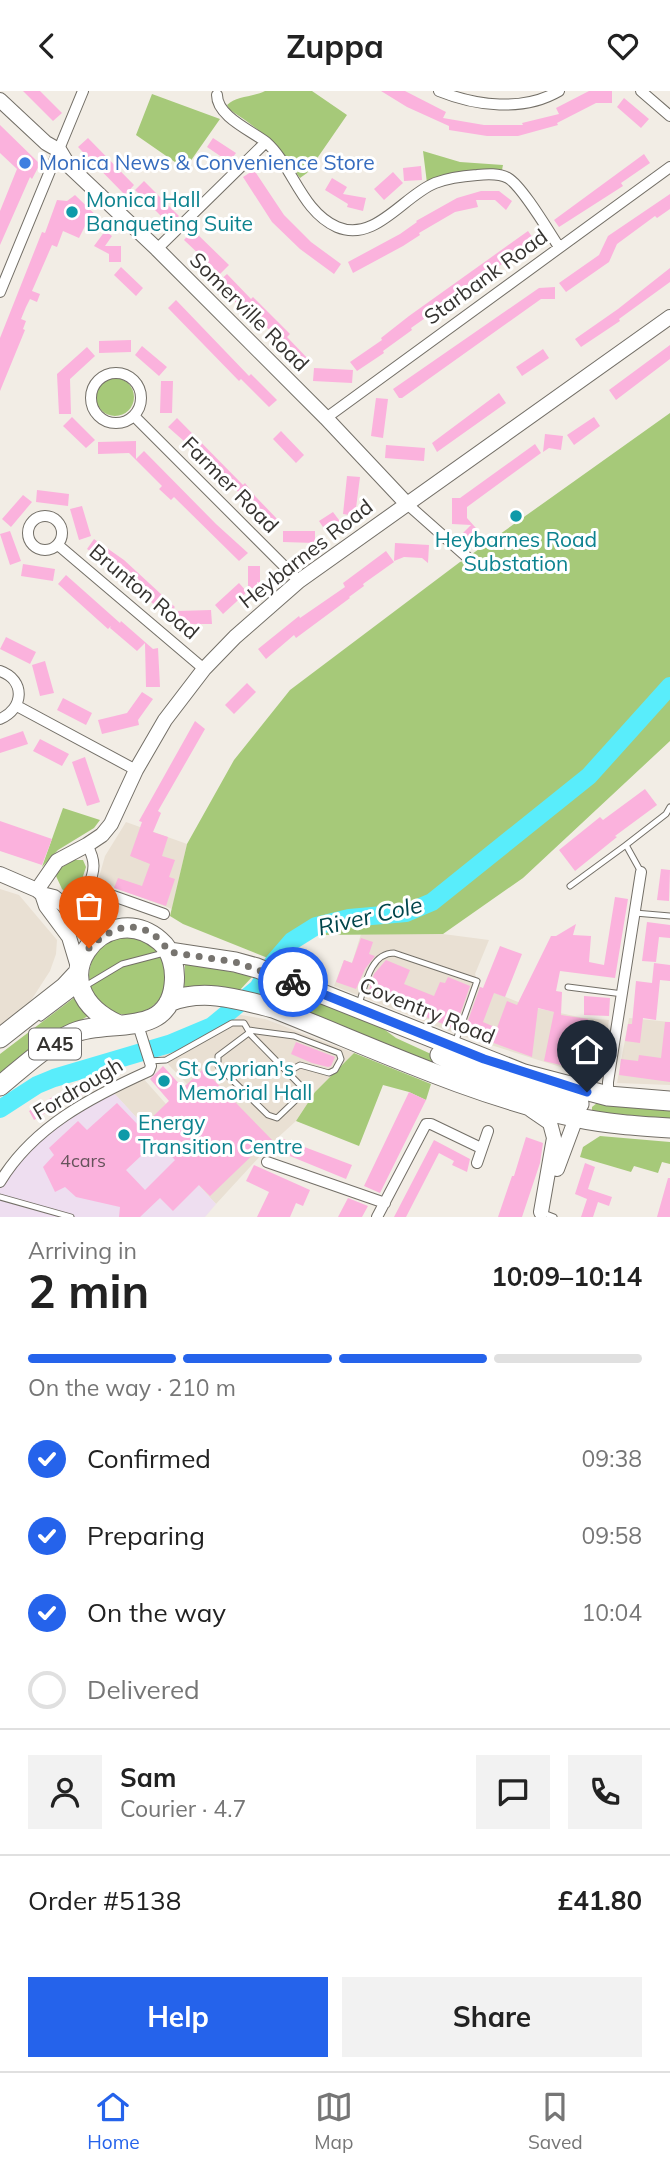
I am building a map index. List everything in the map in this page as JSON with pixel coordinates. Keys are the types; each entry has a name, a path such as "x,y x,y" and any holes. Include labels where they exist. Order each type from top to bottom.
{"highway":[{"path":"128,927 149,932 164,944 169,952 175,977 169,1002 151,1020 134,1030 95,1011 88,1003 79,976 89,948 109,931 128,927"},
{"name":"Coventry Road","path":"169,952 235,962 266,972 524,1073 581,1104 631,1125 670,1128"},
{"name":"A45","path":"0,1038 79,976"},
{"name":"Coventry Road","path":"169,1002 215,995 273,1008 466,1085 518,1101 581,1104 608,1096 670,1101"},
{"path":"359,1007 399,1037 486,1075 581,1104"},
{"name":"A45","path":"0,1086 43,1051 74,1033 101,1026 134,1030"}],"street":[{"path":"0,292 83,91"},
{"path":"439,91 474,103 491,105 534,101 559,91"},
{"path":"641,91 670,116"},
{"path":"217,95 217,103 223,111 275,150 312,209 339,227 351,230 368,229 435,183 492,174 510,179 559,247"},
{"name":"Somerville Road","path":"0,100 46,143 60,151 69,166 157,249 407,503 467,558"},
{"path":"157,249 265,142"},
{"name":"Starbank Road","path":"326,418 670,167"},
{"name":"Heybarnes Road","path":"39,892 57,862 102,835 111,824 136,770 165,720 234,637 299,582 670,317"},
{"path":"123,374 139,387 142,397 134,416 125,422 114,423 96,414 91,393 103,376 123,374"},
{"name":"Farmer Road","path":"134,416 299,582"},
{"name":"Brunton Road","path":"58,544 204,670"},
{"path":"0,671 7,673 18,684 20,697 17,706 9,715 0,719"},
{"path":"17,706 136,770"},
{"path":"81,903 95,870 95,860 87,845"},
{"path":"608,1096 641,873"},
{"path":"0,874 54,897 88,923 109,931"},
{"path":"88,887 164,913"},
{"path":"39,892 46,907 69,937 79,976"},
{"name":"Fordrough","path":"0,1182 11,1164 42,1132 71,1111 149,1070 149,1059 134,1030"},
{"path":"518,1101 542,1116 550,1123 554,1132 545,1215"},
{"path":"545,1215 581,1104"},
{"path":"377,1217 426,1124 481,1148"},
{"path":"477,1163 488,1131"},
{"path":"267,1162 384,1203"}],"lane":[{"path":"570,886 668,815 670,807"},
{"path":"626,845 641,873"},
{"path":"635,913 670,916"},
{"path":"38,1020 79,976 169,952"},
{"path":"359,1007 372,967 377,958 385,953 394,953 477,981 453,1047"},
{"path":"568,987 623,994"},
{"path":"149,1059 166,1060 232,1023 244,1023 249,1031 286,1073 300,1084 302,1090 300,1096 274,1118 219,1066 219,1056 249,1031 294,1036 339,1053 341,1059 335,1070 329,1073 300,1065 286,1073"},
{"path":"0,1197 71,1217"}],"shaded area":[{"path":"126,822 187,844 172,909 101,882 99,877 105,856"},
{"path":"0,889 19,895 57,940 56,954 50,971 30,1002 0,1028"},
{"path":"361,934 443,934 489,940 475,974 480,987 531,1007 584,1018 609,1020 601,1077 586,1075 459,1035 334,986 344,960 352,963"},
{"path":"235,1014 265,1019 354,1053 315,1092 296,1121 216,1204 113,1092 142,1077 166,1104 187,1084 166,1062 161,1052 210,1032"},
{"path":"629,1018 670,1022 670,1085 617,1083"},
{"path":"113,1092 216,1204 205,1217 0,1217 0,1186 34,1146 59,1124"}],"green space":[{"path":"265,91 312,91 347,115 307,173 300,178 269,139 227,105"},
{"path":"152,94 220,119 185,169 136,135"},
{"path":"423,151 460,162 503,165 502,170 427,183"},
{"path":"115,378 128,384 134,397 128,410 115,416 102,410 96,397 102,384"},
{"path":"670,413 670,741 523,878 443,934 314,935 305,939 283,964 183,924 170,916 187,844 234,760 290,690 460,562 468,560 472,554"},
{"path":"63,808 100,820 94,828 58,850 42,867"},
{"path":"74,860 83,860 86,867 75,901 62,889 56,876 59,869"},
{"path":"128,937 143,940 156,948 164,961 167,976 164,991 156,1004 143,1012 128,1015 113,1012 100,1004 92,991 89,976 92,961 100,948 113,940"},
{"path":"185,963 253,976 238,992 184,990"},
{"path":"268,982 381,1027 396,1038 477,1075 460,1078 259,997"},
{"path":"75,997 88,1016 41,1043 0,1078 0,1054"},
{"path":"354,1053 431,1084 426,1100 383,1085 359,1146 296,1121 315,1092"},
{"path":"597,1103 670,1109 670,1120 592,1111 592,1107"},
{"path":"600,1136 670,1142 670,1164 662,1162 658,1173 634,1166 631,1172 580,1157 583,1147"}],"building":[{"path":"23,91 40,91 62,113 53,121"},
{"path":"381,91 405,91 446,112 443,118 484,125 523,125 522,123 559,114 556,108 589,91 612,91 612,103 596,103 557,123 558,125 518,136 487,136 449,130 449,126 407,107"},
{"path":"624,98 649,119 641,128 617,107"},
{"path":"0,125 40,164 32,179 30,177 0,245 0,211 17,169 0,153"},
{"path":"88,138 134,185 125,195 78,147"},
{"path":"213,138 236,153 229,162 207,147"},
{"path":"644,154 650,163 621,183 623,186 559,227 554,220"},
{"path":"421,166 422,180 404,181 403,168"},
{"path":"254,170 284,215 311,242 341,264 334,274 300,249 272,222 243,177"},
{"path":"393,172 403,183 384,200 374,189"},
{"path":"332,178 347,187 343,194 366,198 363,211 347,207 348,204 325,190"},
{"path":"144,181 179,216 170,225 135,190"},
{"path":"481,191 499,191 512,201 506,210 495,200 476,200 478,207 455,212 419,233 420,235 403,246 353,273 348,262 400,234 416,221 457,198"},
{"path":"670,194 670,209 657,218 655,216 617,244 609,262 566,292 559,283 599,255 608,236"},
{"path":"75,195 104,223 96,230 87,222 79,238 63,231 57,247 52,245 32,291 40,294 37,302 30,299 21,319 26,321 25,330 0,391 0,338 57,200 67,201"},
{"path":"193,230 229,265 220,274 184,240"},
{"path":"105,231 112,236 105,246 121,246 121,262 109,262 109,254 94,246"},
{"path":"528,231 535,241 411,328 412,330 383,351 384,353 357,371 350,362 382,340 381,338 409,316"},
{"path":"121,267 143,288 136,296 114,275"},
{"path":"670,268 670,282 581,347 575,339"},
{"path":"227,274 290,334 287,337 311,362 303,369 243,303 240,307 217,283"},
{"path":"555,287 555,299 541,299 399,398 393,389 539,288"},
{"path":"176,300 249,376 251,374 277,400 269,407 241,379 239,381 168,308"},
{"path":"131,340 131,352 99,353 99,341"},
{"path":"670,345 670,359 616,400 609,390"},
{"path":"142,346 167,367 159,376 135,355"},
{"path":"87,347 95,356 70,379 71,414 59,414 57,374"},
{"path":"543,349 549,358 522,376 516,367"},
{"path":"314,368 353,370 352,383 313,381"},
{"path":"161,381 173,381 172,413 160,413"},
{"path":"499,393 506,403 437,452 432,443"},
{"path":"376,398 388,399 383,438 371,436"},
{"path":"72,417 95,440 86,448 63,426"},
{"path":"594,417 600,426 574,445 567,435"},
{"path":"177,418 243,485 245,483 280,522 272,530 249,508 234,487 232,489 210,464 168,427"},
{"path":"281,431 304,455 296,463 273,439"},
{"path":"545,434 563,436 561,450 549,448 543,452"},
{"path":"136,441 136,459 144,451 248,553 239,561 174,497 171,500 159,489 162,486 129,453 98,454 98,442"},
{"path":"535,444 541,453 467,507 467,518 483,536 474,545 463,533 471,525 452,524 452,498 460,498"},
{"path":"386,445 425,448 424,461 385,458"},
{"path":"347,476 360,477 355,516 343,514"},
{"path":"37,490 69,494 68,506 36,502"},
{"path":"23,495 32,502 11,527 2,519"},
{"path":"82,506 91,536 79,540 70,509"},
{"path":"333,512 342,524 327,533 319,521"},
{"path":"10,531 21,561 10,565 0,534"},
{"path":"283,531 315,531 315,543 283,542"},
{"path":"94,539 124,560 175,607 166,616 114,567 87,549"},
{"path":"395,543 429,545 428,563 422,558 404,557 394,561"},
{"path":"386,551 394,562 296,638 294,635 266,659 258,649 299,616 300,618 345,587 343,583"},
{"path":"23,564 55,569 53,581 21,576"},
{"path":"248,566 260,566 260,583 257,582 257,588 248,588"},
{"path":"66,575 120,623 121,621 153,649 158,648 160,687 146,687 145,643 137,651 110,628 111,626 108,629 58,584"},
{"path":"239,583 247,592 223,614 215,605"},
{"path":"211,610 212,624 178,624 178,611"},
{"path":"6,637 36,652 30,664 0,649"},
{"path":"45,661 54,693 40,696 32,665"},
{"path":"247,683 256,692 234,714 225,705"},
{"path":"142,692 153,699 138,720 139,725 102,734 98,720 127,713"},
{"path":"63,698 92,713 86,725 57,710"},
{"path":"195,721 205,729 158,811 161,813 153,832 168,837 162,856 175,860 169,877 175,879 166,906 114,888 118,878 142,886 150,864 130,856 142,822 139,821"},
{"path":"23,731 28,744 0,753 0,739"},
{"path":"40,739 69,754 62,766 33,751"},
{"path":"85,757 100,802 87,806 72,762"},
{"path":"645,789 657,805 615,836 617,837 575,871 559,850 600,817 603,820"},
{"path":"0,821 52,839 42,865 0,851"},
{"path":"661,869 670,870 669,901 657,900"},
{"path":"615,897 628,899 615,978 560,971 556,991 562,992 561,1015 588,1019 584,1046 605,1050 601,1075 544,1061 554,1012 538,1008 532,1057 464,1032 480,987 483,988 500,946 522,954 505,997 494,993 483,1022 497,1028 507,1001 517,1005 551,936 556,936 576,924 573,935 591,936 589,962 604,965"},
{"path":"647,922 670,925 670,938 659,937 656,962 642,961"},
{"path":"361,938 373,942 369,954 375,956 365,969 356,989 336,982 344,960 352,963"},
{"path":"386,960 410,970 404,984 434,996 440,982 445,983 448,977 470,986 455,1029 368,993 374,974"},
{"path":"654,963 670,965 670,981 660,980 656,1020 643,1018 640,1043 625,1041 628,1024 632,1024 636,981 652,983"},
{"path":"584,996 610,998 609,1016 584,1015"},
{"path":"665,1022 670,1022 670,1082 619,1075 621,1059 638,1061 639,1055 661,1058"},
{"path":"296,1042 335,1057 331,1066 312,1063 291,1054"},
{"path":"163,1066 183,1088 203,1069 276,1144 278,1137 352,1165 346,1179 263,1145 210,1196 199,1185 173,1211 160,1198 140,1217 119,1217 120,1207 76,1197 65,1187 55,1192 43,1167 54,1155 49,1148 78,1121 87,1130 117,1103 141,1128 169,1101 150,1079","holes":["157,1141 175,1160 145,1190 126,1170"]},
{"path":"91,1079 94,1089 77,1097 76,1094 34,1120 29,1111 66,1089"},
{"path":"409,1092 426,1100 380,1193 364,1186"},
{"path":"526,1137 543,1143 540,1163 522,1217 498,1217 514,1176"},
{"path":"434,1140 470,1159 467,1172 452,1165 454,1161 439,1153 406,1217 394,1217"},
{"path":"585,1163 595,1167 588,1189 612,1197 609,1206 598,1202 593,1217 581,1217 587,1199 575,1194"},
{"path":"254,1165 310,1190 303,1206 296,1203 290,1217 257,1217 269,1192 246,1181"},
{"path":"668,1178 670,1217 657,1217"},
{"path":"348,1198 368,1206 362,1217 338,1217"}],"waterway":[{"name":"River Cole","path":"0,1109 37,1085 54,1078 169,1044 212,1026 258,988 273,963 292,941 316,926 349,918 406,913 432,902 589,776 670,686"}],"way so far":[{"path":"89,948 109,931 138,928 149,932 164,944 169,952 187,957 235,962 293,982"}],"place":[{"name":"Monica News & Convenience Store","path":"25,163"},
{"name":"Monica Hall Banqueting Suite","path":"72,212"},
{"name":"Heybarnes Road Substation","path":"516,516"},
{"name":"St Cyprian's Memorial Hall","path":"164,1081"},
{"name":"Energy Transition Centre","path":"124,1135"}],"route":[{"path":"293,982 484,1059 587,1092"}]}
